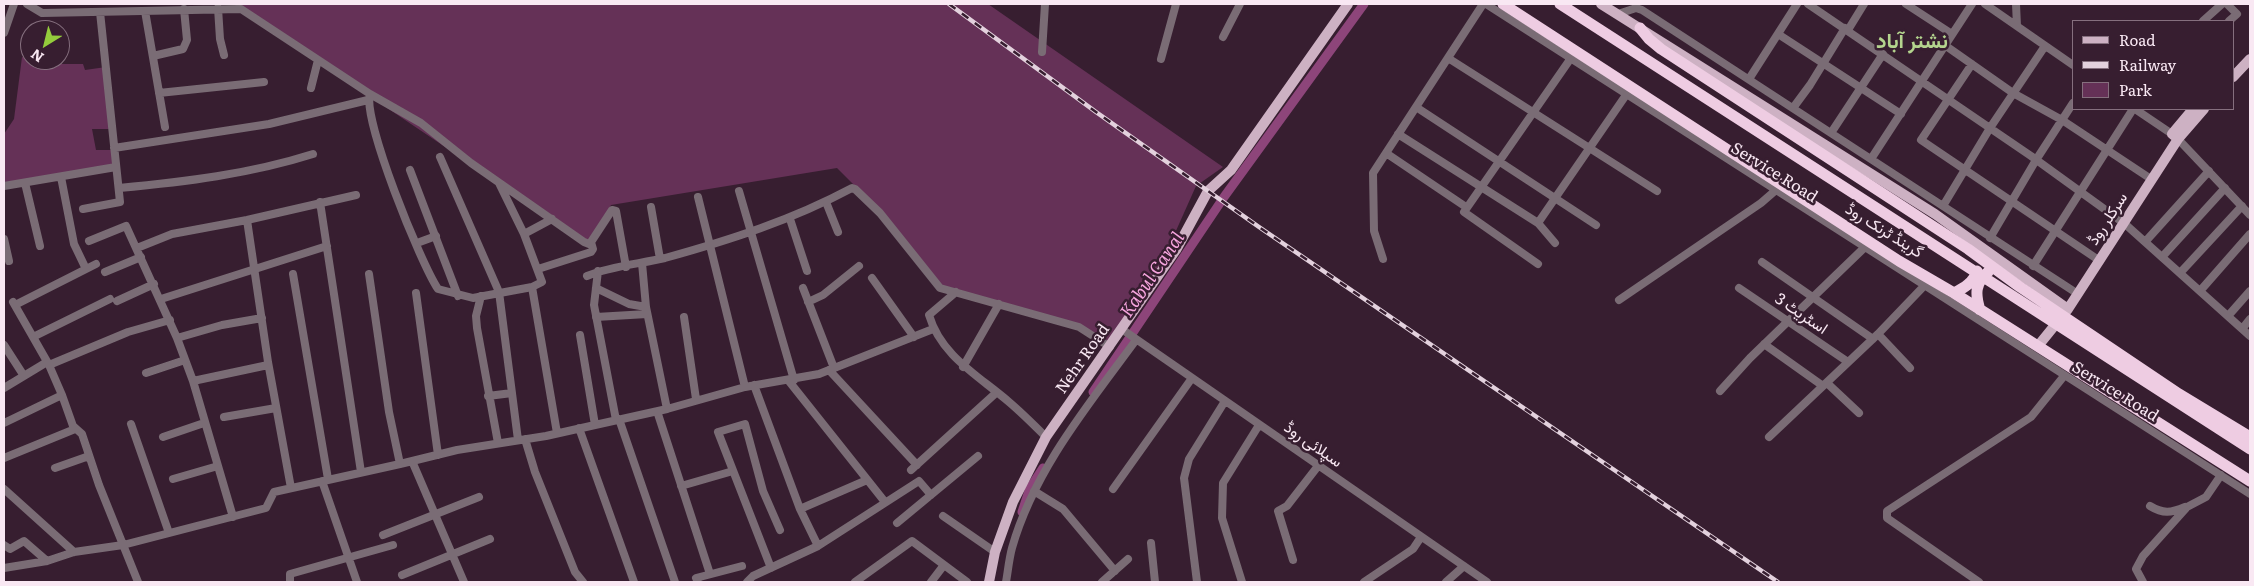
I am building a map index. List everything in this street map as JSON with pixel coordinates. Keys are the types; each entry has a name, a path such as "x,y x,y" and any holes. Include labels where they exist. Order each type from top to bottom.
{"highway":[{"name":"گرینڈ ٹرنک روڈ","path":"1503,4 1900,262 1954,293 2250,481"},
{"name":"گرینڈ ٹرنک روڈ","path":"1560,4 2250,449"},
{"path":"1640,28 1661,49 1977,255 1997,270 2065,312 2179,394 2250,437"},
{"path":"1954,293 1976,277 1980,263 1977,255"},
{"path":"1980,310 1975,295 1976,288 1988,272 1997,270"}],"main road":[{"name":"Nehr Road","path":"989,582 995,552 1022,482 1046,437 1123,330 1176,250 1208,191 1232,170 1348,4"},
{"path":"1601,4 1934,214 2065,312"},
{"path":"2234,66 2250,50"},
{"path":"2234,76 2250,59"},
{"path":"2175,137 2192,110"},
{"name":"سرکلر روڈ","path":"2038,346 2078,294 2125,224 2175,137 2203,110"}],"street":[{"path":"4,33 14,4"},
{"path":"27,4 37,6 42,13 100,12 121,8 145,11 163,7 241,9 318,60 369,97 421,123 471,163 584,242 589,244 612,210 616,211 626,267"},
{"path":"77,13 79,4"},
{"path":"1042,52 1045,4"},
{"path":"1161,59 1176,4"},
{"path":"1223,37 1240,4"},
{"path":"1383,259 1374,231 1373,173 1484,4"},
{"name":"Service Road","path":"1484,4 2250,494"},
{"path":"1749,79 1797,4"},
{"path":"1808,4 1990,128 2125,224 2250,336"},
{"path":"1793,108 1810,86 1823,63 1864,4"},
{"path":"1906,4 1952,34"},
{"path":"1871,159 1972,4"},
{"path":"1985,4 2072,64"},
{"path":"2016,4 2017,26"},
{"path":"2204,20 2222,4"},
{"path":"2227,4 2237,14 2230,20"},
{"path":"218,8 220,39 224,55"},
{"path":"1618,14 1636,8 1642,10 2078,294"},
{"path":"153,56 183,49 187,40 184,9"},
{"path":"145,11 166,127"},
{"path":"83,209 120,202 100,12"},
{"path":"1778,34 1901,114"},
{"path":"1946,46 2013,93 2062,120 2151,180"},
{"path":"1943,206 1990,128 2045,46"},
{"path":"1831,132 1883,54"},
{"path":"1448,58 1657,191"},
{"path":"1538,264 1464,212 1571,58"},
{"path":"311,88 318,60"},
{"path":"1972,64 1921,140 2100,261"},
{"path":"159,93 264,82"},
{"path":"1538,223 1626,95"},
{"path":"114,148 269,124 369,97"},
{"path":"369,97 383,159 438,289 458,296 473,298 532,287 542,282 524,234 498,182"},
{"path":"1990,238 2036,160 2072,105"},
{"path":"1416,106 1596,225"},
{"path":"2033,266 2106,149 2133,110"},
{"path":"2135,110 2175,137 2250,215"},
{"path":"1398,134 1538,223 1554,243"},
{"path":"1386,153 1466,208"},
{"path":"119,188 169,183 273,166 313,154"},
{"path":"440,157 499,292 512,393 522,440 575,572 583,582"},
{"path":"4,186 116,167"},
{"path":"410,170 458,296"},
{"path":"2145,242 2209,171"},
{"path":"61,177 74,244 86,269"},
{"path":"25,183 40,246"},
{"path":"587,276 598,271 660,259 750,233 790,218 852,188 861,192 880,213 940,288 1079,327 1110,347"},
{"path":"2162,257 2224,188"},
{"path":"1619,300 1761,203 1776,190"},
{"path":"739,191 791,380 885,502"},
{"path":"137,248 172,234 247,220 356,194"},
{"path":"698,197 709,246 750,386 800,509 818,546"},
{"path":"320,202 361,472"},
{"path":"826,202 838,232"},
{"path":"2180,273 2242,206"},
{"path":"651,207 660,259"},
{"path":"790,218 807,271"},
{"path":"524,234 552,219"},
{"path":"247,220 268,365 292,488"},
{"path":"89,242 126,226 161,299 177,338 233,517"},
{"path":"2200,291 2250,234"},
{"path":"417,243 436,236"},
{"path":"4,239 9,261"},
{"path":"538,268 591,252 593,249 591,242"},
{"path":"161,299 327,246"},
{"path":"1720,390 1764,344 1865,247"},
{"path":"105,272 141,257"},
{"path":"1762,262 1812,298 1875,337 1910,368"},
{"path":"642,263 646,310 667,409"},
{"path":"96,264 14,304 48,363 75,429 82,434 122,545 138,582"},
{"path":"808,302 823,295 859,266"},
{"path":"598,271 594,305 617,420 675,582"},
{"path":"293,274 325,480 357,582"},
{"path":"369,274 389,412 400,464"},
{"path":"872,278 914,337"},
{"path":"33,337 154,284"},
{"path":"1769,437 1875,337 1924,286"},
{"path":"532,287 557,433"},
{"path":"596,288 646,310"},
{"path":"803,288 831,369 914,468 997,392"},
{"name":"اسٹریٹ 3","path":"1739,288 1848,362"},
{"path":"2228,316 2250,291"},
{"path":"956,292 929,315 933,329 963,367 997,392 1046,437"},
{"path":"416,293 438,455"},
{"path":"481,296 476,316 477,328 498,443"},
{"path":"963,367 1000,304"},
{"path":"596,317 646,310"},
{"path":"684,317 696,399"},
{"path":"177,338 222,325 262,318"},
{"path":"2242,329 2250,319"},
{"path":"4,388 48,363 128,332 170,320"},
{"path":"4,568 47,561 74,552 122,545 266,508 274,492 438,455 557,433 667,409 696,399 750,386 791,380 831,369 933,329"},
{"name":"سپلائی روڈ","path":"1123,330 1487,582"},
{"path":"580,335 594,425"},
{"path":"1006,582 1012,549 1034,491 1057,451 1136,340"},
{"path":"1764,344 1825,384 1859,413"},
{"path":"4,347 24,376"},
{"path":"146,373 185,360"},
{"path":"192,381 268,365"},
{"path":"1979,582 1888,518 1887,511 2031,417 2064,376"},
{"path":"1113,489 1192,378"},
{"path":"488,396 512,393"},
{"path":"4,423 62,395"},
{"path":"1196,582 1184,478 1189,459 1225,401"},
{"path":"224,417 276,408"},
{"path":"657,411 710,574"},
{"path":"163,438 204,423"},
{"path":"131,424 169,533"},
{"path":"771,568 718,432 745,424 763,491 780,530"},
{"path":"1242,582 1222,518 1223,483 1259,425"},
{"path":"579,428 634,582"},
{"path":"4,458 75,429"},
{"path":"55,468 89,456"},
{"path":"896,523 978,456"},
{"path":"412,461 464,582"},
{"path":"173,480 218,466"},
{"path":"1293,560 1278,511 1287,506 1318,466"},
{"path":"681,486 733,471"},
{"path":"2150,506 2160,512 2173,513 2187,507 2206,497 2220,476"},
{"path":"800,509 867,480"},
{"path":"747,582 753,576 818,546 919,481 931,494"},
{"path":"4,489 74,552"},
{"path":"1034,491 1063,509 1115,571"},
{"path":"383,535 479,497"},
{"path":"2143,582 2136,568 2143,556 2187,507"},
{"path":"943,516 995,552"},
{"path":"1364,582 1413,549 1421,537"},
{"path":"402,575 490,539"},
{"path":"4,545 10,549 24,541 47,561"},
{"path":"855,582 912,541 967,582"},
{"path":"1151,543 1156,582"},
{"path":"290,582 290,574 393,545"},
{"path":"1102,582 1128,559"},
{"path":"931,582 944,565"},
{"path":"698,582 696,578 742,566"},
{"path":"1446,582 1464,566"}],"green space":[{"path":"233,4 988,4 1223,167 1196,186 1175,233 1174,243 1110,347 1079,327 940,288 861,192 837,168 611,205 589,244"},
{"path":"70,64 83,64 85,70 106,67 113,129 92,129 96,150 115,150 115,167 4,186 4,134 14,119 20,70 70,70"}],"waterway":[{"name":"Kabul Canal","path":"1093,392 1224,197 1364,4"},
{"name":"Kabul Canal","path":"1022,512 1030,488 1043,468"}],"railway":[{"path":"949,4 1096,112 1259,227 1778,582"}],"district":[{"name":"نشتر آباد","path":"1912,42"}]}
